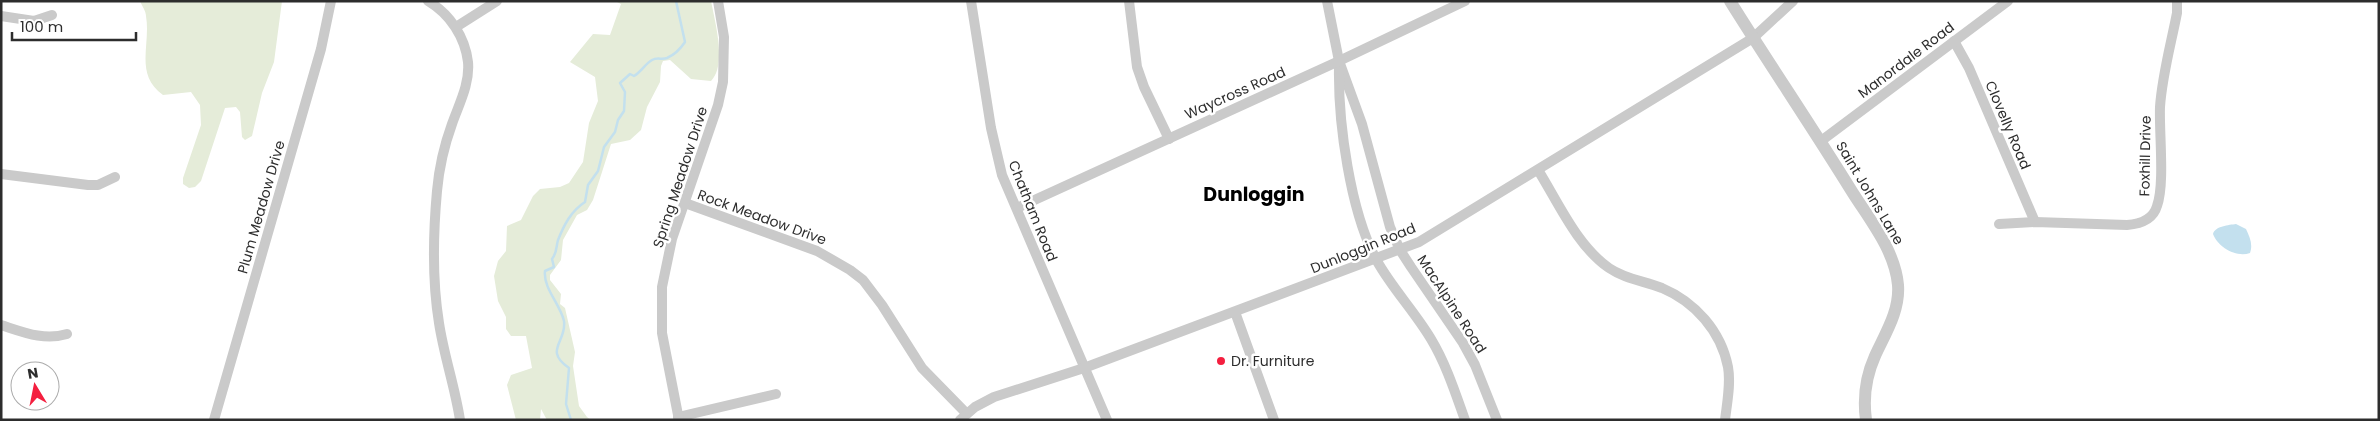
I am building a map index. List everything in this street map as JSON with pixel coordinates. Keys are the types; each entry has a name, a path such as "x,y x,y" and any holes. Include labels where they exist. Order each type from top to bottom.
{"street":[{"name":"Plum Meadow Drive","path":"214,420 319,56 331,1"},
{"path":"428,1 456,27 465,49 468,79 445,145 440,168 437,190 434,264 439,325 460,420"},
{"path":"456,27 497,1"},
{"name":"Spring Meadow Drive","path":"678,418 666,358 661,310 662,287 668,256 718,105 723,82 724,37 718,1"},
{"name":"Chatham Road","path":"971,1 996,157 1008,191 1017,208 1107,420"},
{"path":"1129,1 1137,67 1144,87 1169,139"},
{"name":"MacAlpine Road","path":"1327,1 1339,61 1362,124 1378,189 1400,250 1463,343 1475,365 1497,420"},
{"name":"Waycross Road","path":"1017,208 1339,61 1465,1"},
{"name":"Saint Johns Lane","path":"1730,1 1821,141 1879,235 1897,274 1898,296 1895,312 1874,358 1868,378 1865,394 1866,420"},
{"name":"Dunloggin Road","path":"963,417 994,397 1084,368 1418,242 1753,38 1793,1"},
{"name":"Manordale Road","path":"1821,141 2008,1"},
{"name":"Foxhill Drive","path":"1999,224 2035,222 2128,225 2138,224 2153,215 2158,206 2160,186 2160,105 2177,13 2177,1"},
{"path":"1,16 34,21 45,19 52,15"},
{"name":"Clovelly Road","path":"1954,41 1969,68 2035,222"},
{"name":"MacAlpine Road","path":"1339,61 1339,93 1348,166 1364,227 1376,259 1440,356 1465,420"},
{"path":"1538,170 1575,230 1598,260 1626,278 1674,294 1690,303 1703,316 1723,350 1728,368 1729,383 1725,420"},
{"path":"1,174 88,185 98,185 115,177"},
{"name":"Rock Meadow Drive","path":"684,203 817,251 862,279 882,305 922,368 963,417"},
{"path":"1235,312 1274,420"},
{"path":"1,325 50,338 67,334"},
{"path":"678,418 776,394"}],"green space":[{"path":"140,1 282,1 274,62 262,93 252,136 245,140 242,137 240,112 236,107 225,108 201,181 195,187 189,188 183,184 183,178 201,125 200,105 191,92 163,95 154,87 146,68 146,14"},
{"path":"615,1 711,1 719,43 716,74 711,81 691,79 670,60 663,61 660,82 647,107 641,130 630,140 611,144 593,200 587,210 577,215 563,240 561,260 550,275 550,280 561,294 560,304 565,308 575,352 573,366 579,406 591,420 547,420 541,409 540,420 516,420 507,385 511,375 532,368 526,336 511,336 506,329 506,317 498,301 494,276 498,261 506,251 507,226 521,220 533,196 540,189 560,187 569,183 583,162 589,123 598,101 595,77 570,62 593,34 610,35 621,4"}],"water":[{"path":"2236,224 2246,229 2251,244 2250,253 2233,253 2215,239 2213,234 2216,229"}],"waterway":[{"path":"571,420 566,404 569,368 561,362 557,351 564,328 564,321 549,290 545,271 554,267 552,259 556,252 560,234 572,214 585,202 588,185 598,171 604,147 615,132 618,120 624,111 625,92 620,83 630,74 634,76 637,74 652,60 665,59 672,55 685,42 676,1"}],"place":[{"name":"Dr. Furniture","path":"1221,361"}],"district":[{"name":"Dunloggin","path":"1254,194"}]}
